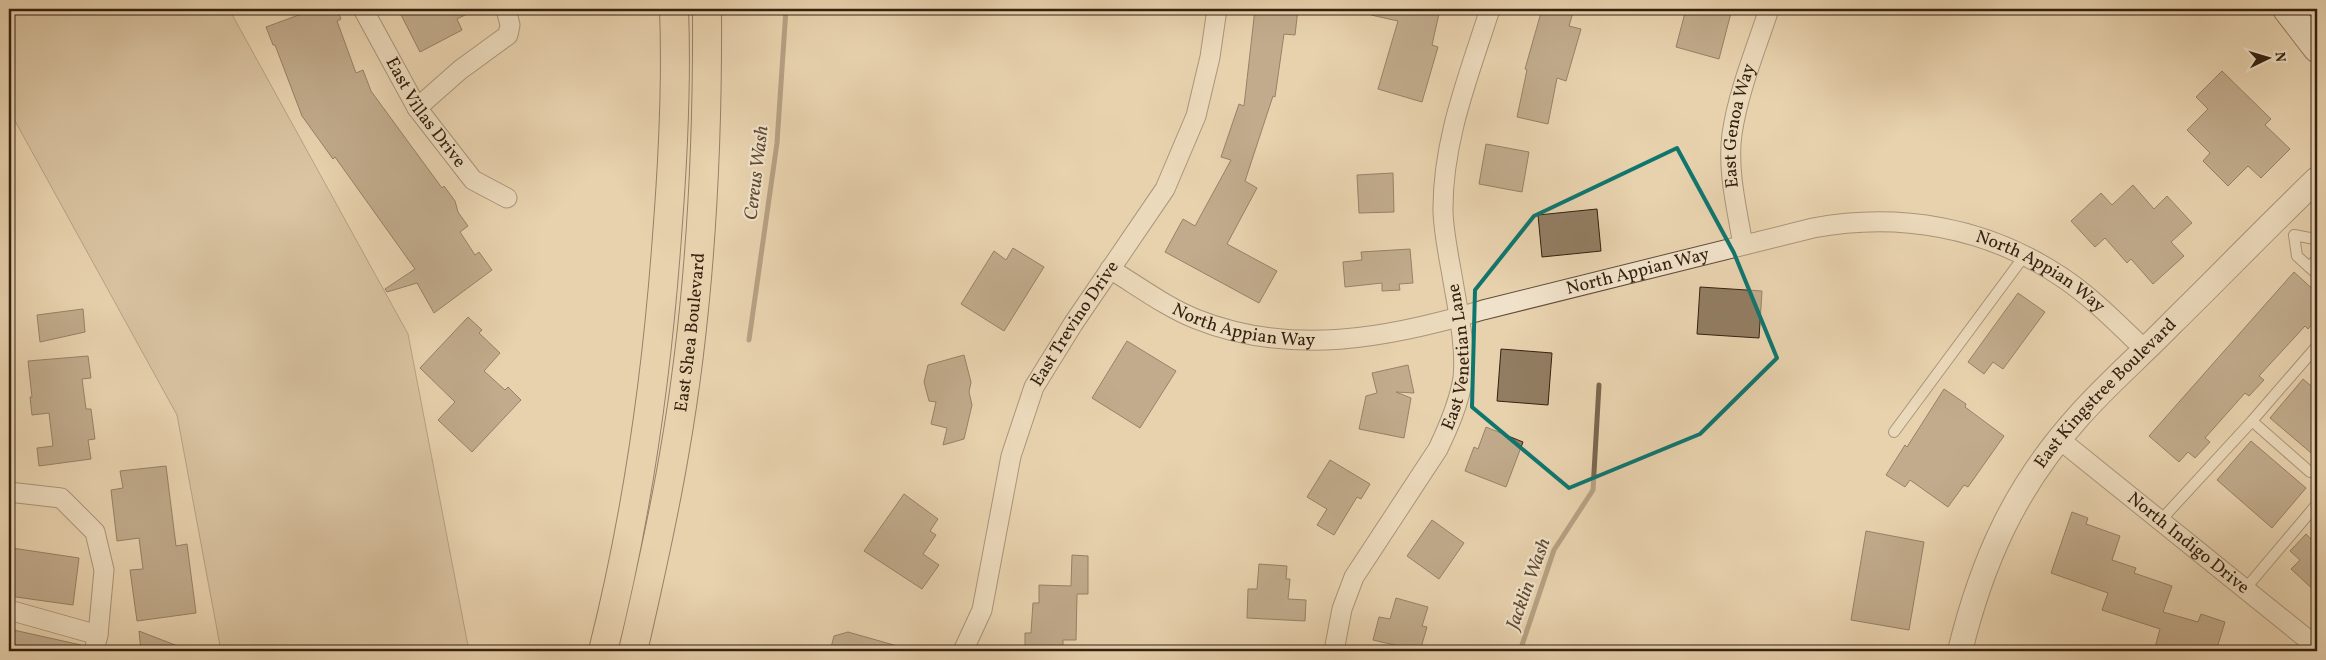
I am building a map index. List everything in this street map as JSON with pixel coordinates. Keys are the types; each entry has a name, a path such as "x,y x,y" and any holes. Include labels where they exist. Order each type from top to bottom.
{"main road":[{"name":"East Shea Boulevard","path":"602,651 624,562 649,407 662,308 676,66 674,9"},
{"name":"East Shea Boulevard","path":"633,651 674,454 692,325 708,95 707,9"},
{"path":"2287,9 2317,48"},
{"path":"668,214 701,217"}],"street":[{"name":"East Villas Drive","path":"363,9 417,108 473,180 506,198"},
{"path":"417,108 460,70 508,35 510,25 506,9"},
{"name":"East Trevino Drive","path":"963,651 982,610 1011,456 1034,387 1164,189 1196,116 1210,58 1217,9"},
{"name":"East Venetian Lane","path":"1334,651 1342,609 1354,577 1438,449 1449,426 1463,376 1458,318 1443,212 1445,171 1450,137 1490,9"},
{"name":"East Genoa Way","path":"1743,244 1732,177 1732,134 1743,91 1769,9"},
{"name":"East Kingstree Boulevard","path":"1960,651 1972,604 1992,549 2024,489 2059,440 2078,416 2145,350 2286,226 2317,178"},
{"name":"North Appian Way","path":"1110,269 1165,304 1196,319 1231,331 1279,340 1330,342 1373,338 1458,318 1743,244 1842,222 1872,221 1937,225 1991,241 2025,255 2061,276 2145,350"},
{"name":"North Indigo Drive","path":"2059,440 2246,588 2317,647"},
{"path":"9,492 60,498 95,532 104,570 96,643 9,610"}],"lane":[{"path":"2286,226 2317,242"},
{"path":"2286,226 2296,256 2313,271 2317,259"},
{"path":"1894,432 2025,255"},
{"path":"2160,520 2317,348"},
{"path":"2252,421 2310,472"},
{"path":"2246,588 2317,504"}],"highlighted area":[{"path":"1677,148 1734,253 1777,358 1700,434 1569,488 1472,407 1475,290 1534,216"}],"shaded area":[{"path":"9,9 229,9 408,334 469,651 221,651 177,415 9,110"}],"building":[{"path":"315,9 337,9 341,19 337,21 356,73 363,70 371,91 442,188 444,186 455,201 458,212 468,226 460,232 475,255 479,252 492,270 434,313 417,283 387,292 385,289 415,269 335,157 333,159 302,116 275,45 273,45 266,27"},
{"path":"398,9 477,9 457,19 462,30 420,52"},
{"path":"1255,9 1298,9 1295,35 1284,34 1275,97 1273,96 1245,181 1257,188 1227,244 1277,271 1259,303 1165,252 1183,219 1195,226 1231,160 1221,157 1239,104 1244,106"},
{"path":"1372,9 1440,9 1432,45 1438,47 1422,102 1378,89 1398,21 1371,15"},
{"path":"1542,9 1574,9 1569,26 1581,29 1566,81 1557,78 1548,124 1517,117 1527,70 1525,69"},
{"path":"1686,9 1732,9 1719,59 1676,47"},
{"path":"2222,71 2271,119 2265,125 2290,149 2261,178 2248,166 2228,186 2203,161 2210,153 2187,130 2208,109 2196,97"},
{"path":"1486,144 1529,152 1522,192 1479,184"},
{"path":"1393,173 1394,212 1359,213 1357,175"},
{"path":"2133,185 2154,209 2167,196 2192,223 2171,242 2184,256 2153,284 2131,259 2127,263 2105,238 2095,247 2071,221 2101,193 2112,205"},
{"path":"1597,209 1601,251 1542,257 1538,215"},
{"path":"1013,248 1044,267 1004,331 961,304 994,251 1006,260"},
{"path":"1410,249 1413,283 1399,284 1400,290 1382,291 1382,283 1345,287 1343,262 1362,260 1361,252"},
{"path":"2294,272 2317,293 2317,318 2308,329 2305,326 2259,376 2264,380 2249,396 2245,393 2205,438 2210,442 2195,458 2188,452 2179,462 2149,436"},
{"path":"1700,287 1762,291 1759,338 1697,334"},
{"path":"2018,293 2045,312 2003,369 1993,362 1984,374 1968,362"},
{"path":"83,309 85,332 40,342 37,315"},
{"path":"468,317 482,330 479,333 500,353 484,371 505,390 508,387 521,400 472,452 438,420 455,402 420,368"},
{"path":"1127,341 1176,371 1140,428 1092,398"},
{"path":"1501,349 1552,353 1548,405 1497,401"},
{"path":"964,355 971,382 969,392 972,405 964,439 943,445 947,428 931,424 936,402 929,401 924,382 928,365"},
{"path":"88,356 91,378 82,379 86,409 91,409 95,439 88,440 91,459 39,466 37,448 53,446 49,413 32,415 28,361"},
{"path":"1408,365 1414,393 1396,392 1411,398 1404,438 1359,429 1366,396 1377,393 1372,373"},
{"path":"2303,379 2317,391 2317,458 2270,418"},
{"path":"1944,389 1966,404 1965,407 2004,436 1968,487 1964,485 1948,507 1910,480 1905,487 1886,475 1905,445 1907,447"},
{"path":"1486,427 1523,442 1506,487 1465,471 1474,447 1478,449"},
{"path":"2251,441 2306,488 2272,528 2217,480"},
{"path":"1330,460 1370,484 1361,499 1357,497 1334,535 1317,525 1327,509 1307,497"},
{"path":"166,466 176,546 187,544 196,613 137,621 130,570 143,569 139,538 117,541 111,490 123,488 120,471"},
{"path":"904,494 938,519 930,531 936,535 923,554 939,565 922,589 864,551"},
{"path":"2072,512 2088,518 2086,524 2120,536 2112,560 2136,568 2134,573 2172,586 2163,612 2198,622 2201,614 2225,622 2216,651 2154,651 2160,629 2102,610 2108,593 2051,573"},
{"path":"1432,520 1464,543 1439,579 1407,556"},
{"path":"1866,531 1924,542 1909,630 1851,620"},
{"path":"2306,534 2317,545 2317,593 2291,569 2300,560 2290,551"},
{"path":"12,548 79,558 73,605 9,596 9,570"},
{"path":"1072,555 1088,556 1088,594 1077,594 1076,640 1063,640 1063,651 1025,651 1025,633 1031,633 1033,603 1039,603 1039,585 1071,586"},
{"path":"1259,564 1287,566 1286,579 1290,579 1288,599 1306,600 1305,621 1247,618 1248,589 1257,589"},
{"path":"1396,598 1428,607 1422,626 1427,627 1420,651 1373,640 1379,617 1390,619"},
{"path":"9,629 81,645 80,651 9,651"},
{"path":"139,631 188,650 188,651 141,651"},
{"path":"848,632 901,647 901,651 830,651 834,636"}],"waterway":[{"name":"Cereus Wash","path":"749,340 777,143 786,9"},
{"name":"Jacklin Wash","path":"1520,651 1554,550 1593,490 1599,385"}]}
